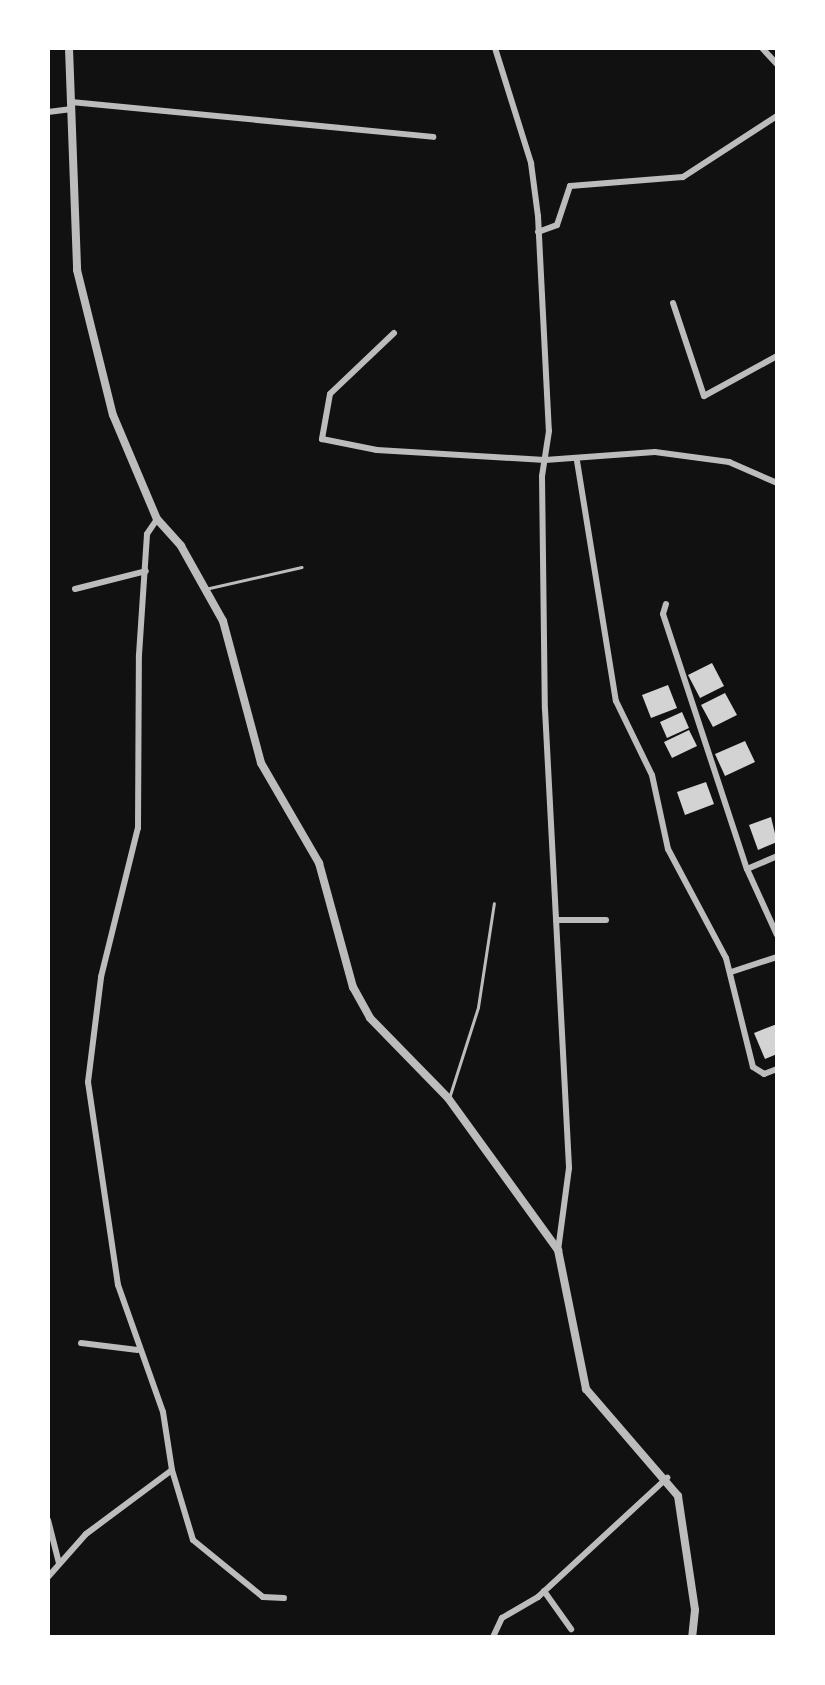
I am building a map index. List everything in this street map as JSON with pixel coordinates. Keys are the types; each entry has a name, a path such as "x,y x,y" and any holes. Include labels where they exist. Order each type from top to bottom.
{"street":[{"path":"69,48 77,270 96,368 157,519 223,621 261,763 332,898 353,987 370,1018 448,1098 558,1250"},
{"path":"495,48 531,163 538,232 545,460 545,709 569,1168 558,1250 586,1389 667,1478 678,1496 695,1610 692,1637"},
{"path":"762,48 777,64"},
{"path":"48,112 72,105 433,137"},
{"path":"538,232 557,225 564,193 575,184 683,177 777,116"},
{"path":"673,303 704,396 777,356"},
{"path":"394,333 330,394 322,439 377,450 545,460 577,461 655,452 729,462 777,483"},
{"path":"577,461 616,701 652,775 668,849 731,972 753,1067 768,1074 777,1069"},
{"path":"157,519 147,534 138,828 101,977 88,1082 108,1237 138,1350 163,1412 172,1470 193,1540 263,1597 284,1598"},
{"path":"75,589 146,571"},
{"path":"666,604 663,614 747,869 777,935"},
{"path":"747,869 777,856"},
{"path":"556,920 606,920"},
{"path":"731,972 777,957"},
{"path":"81,1343 138,1350"},
{"path":"48,1577 59,1563 172,1470"},
{"path":"493,1637 502,1618 544,1591 667,1478"},
{"path":"48,1520 59,1563"},
{"path":"544,1591 571,1629"}],"lane":[{"path":"205,589 302,567"},
{"path":"448,1098 478,1007 494,903"}],"building":[{"path":"712,663 724,686 700,698 688,675"},
{"path":"668,685 677,708 651,718 642,695"},
{"path":"725,693 737,715 713,727 701,705"},
{"path":"682,712 689,728 667,738 660,722"},
{"path":"689,730 697,746 672,758 664,742"},
{"path":"745,741 755,762 725,776 715,754"},
{"path":"706,782 714,804 685,815 677,792"},
{"path":"771,817 777,842 758,850 749,825"},
{"path":"777,1024 777,1054 765,1059 754,1033"}]}
